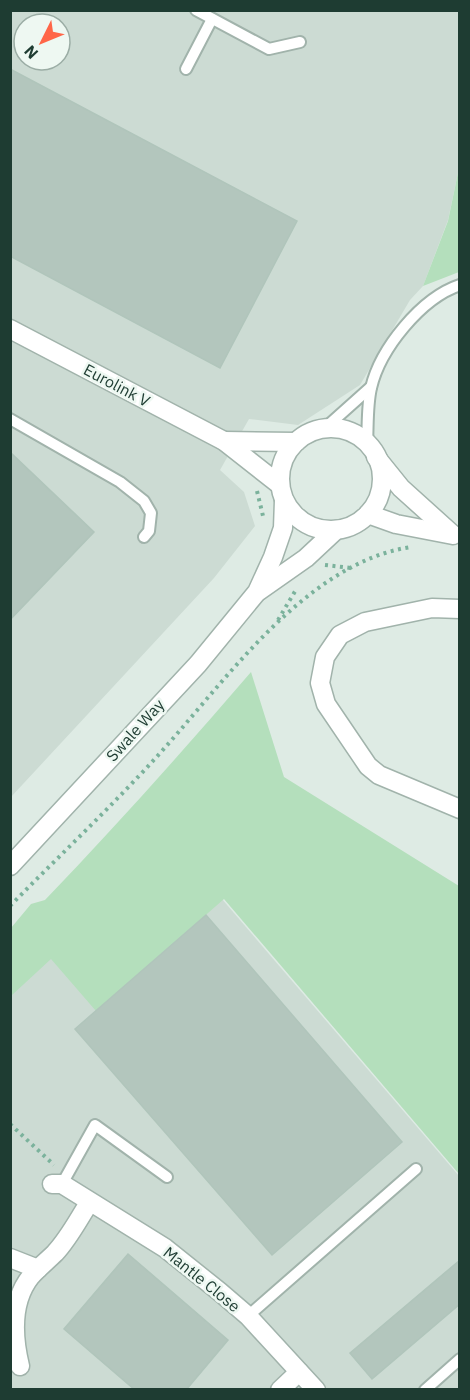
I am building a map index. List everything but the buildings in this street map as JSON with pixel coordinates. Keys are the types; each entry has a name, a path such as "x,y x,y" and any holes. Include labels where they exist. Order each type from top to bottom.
{"street":[{"name":"Eurolink V","path":"10,328 224,441 282,493"},
{"path":"372,451 381,472 381,487 376,502 368,514 348,527 336,530 321,529 306,524 293,514 282,493 281,469 286,454 296,442 309,433 324,429 340,429 355,434 372,451 401,488 455,536"},
{"name":"Eurolink V","path":"224,441 296,442"},
{"name":"Swale Way","path":"257,592 283,528 282,493"},
{"path":"368,514 396,524 455,536"},
{"name":"Swale Way","path":"10,867 198,664 257,592 303,560 336,530"},
{"path":"458,805 391,782 374,771 326,704 320,683 325,657 340,635 351,628 408,612 432,608 459,609"},
{"name":"Mantle Close","path":"57,1184 165,1248 248,1316 316,1389"},
{"path":"20,1366 15,1343 16,1316 26,1285 65,1241 89,1203"},
{"path":"10,1258 38,1269"},
{"path":"280,1389 299,1372"}],"lane":[{"path":"196,10 269,49 300,42"},
{"path":"186,69 212,19"},
{"path":"324,429 371,387 390,344 420,309 459,285"},
{"path":"371,387 372,451"},
{"path":"10,419 135,493 151,513 149,531 144,537"},
{"path":"57,1184 95,1125 167,1177"},
{"path":"248,1316 416,1169"},
{"path":"425,1389 459,1359"}],"path":[{"path":"253,484 261,503 262,534 279,541"},
{"path":"10,906 150,764 274,626 324,585 353,568 393,550 419,546"},
{"path":"303,560 309,568 316,564 353,568"},
{"path":"274,626 298,587"}],"shaded area":[{"path":"11,11 459,11 459,168 448,220 423,286 410,300 360,385 298,425 249,419 220,470 244,492 255,526 214,578 11,797"},
{"path":"162,829 459,1176 459,1389 11,1389 10,967"}],"green space":[{"path":"459,168 459,272 423,286 448,221"},
{"path":"251,672 284,777 459,886 459,1174 224,899 96,1011 51,959 11,996 11,928 31,904 45,900 150,788"}]}
